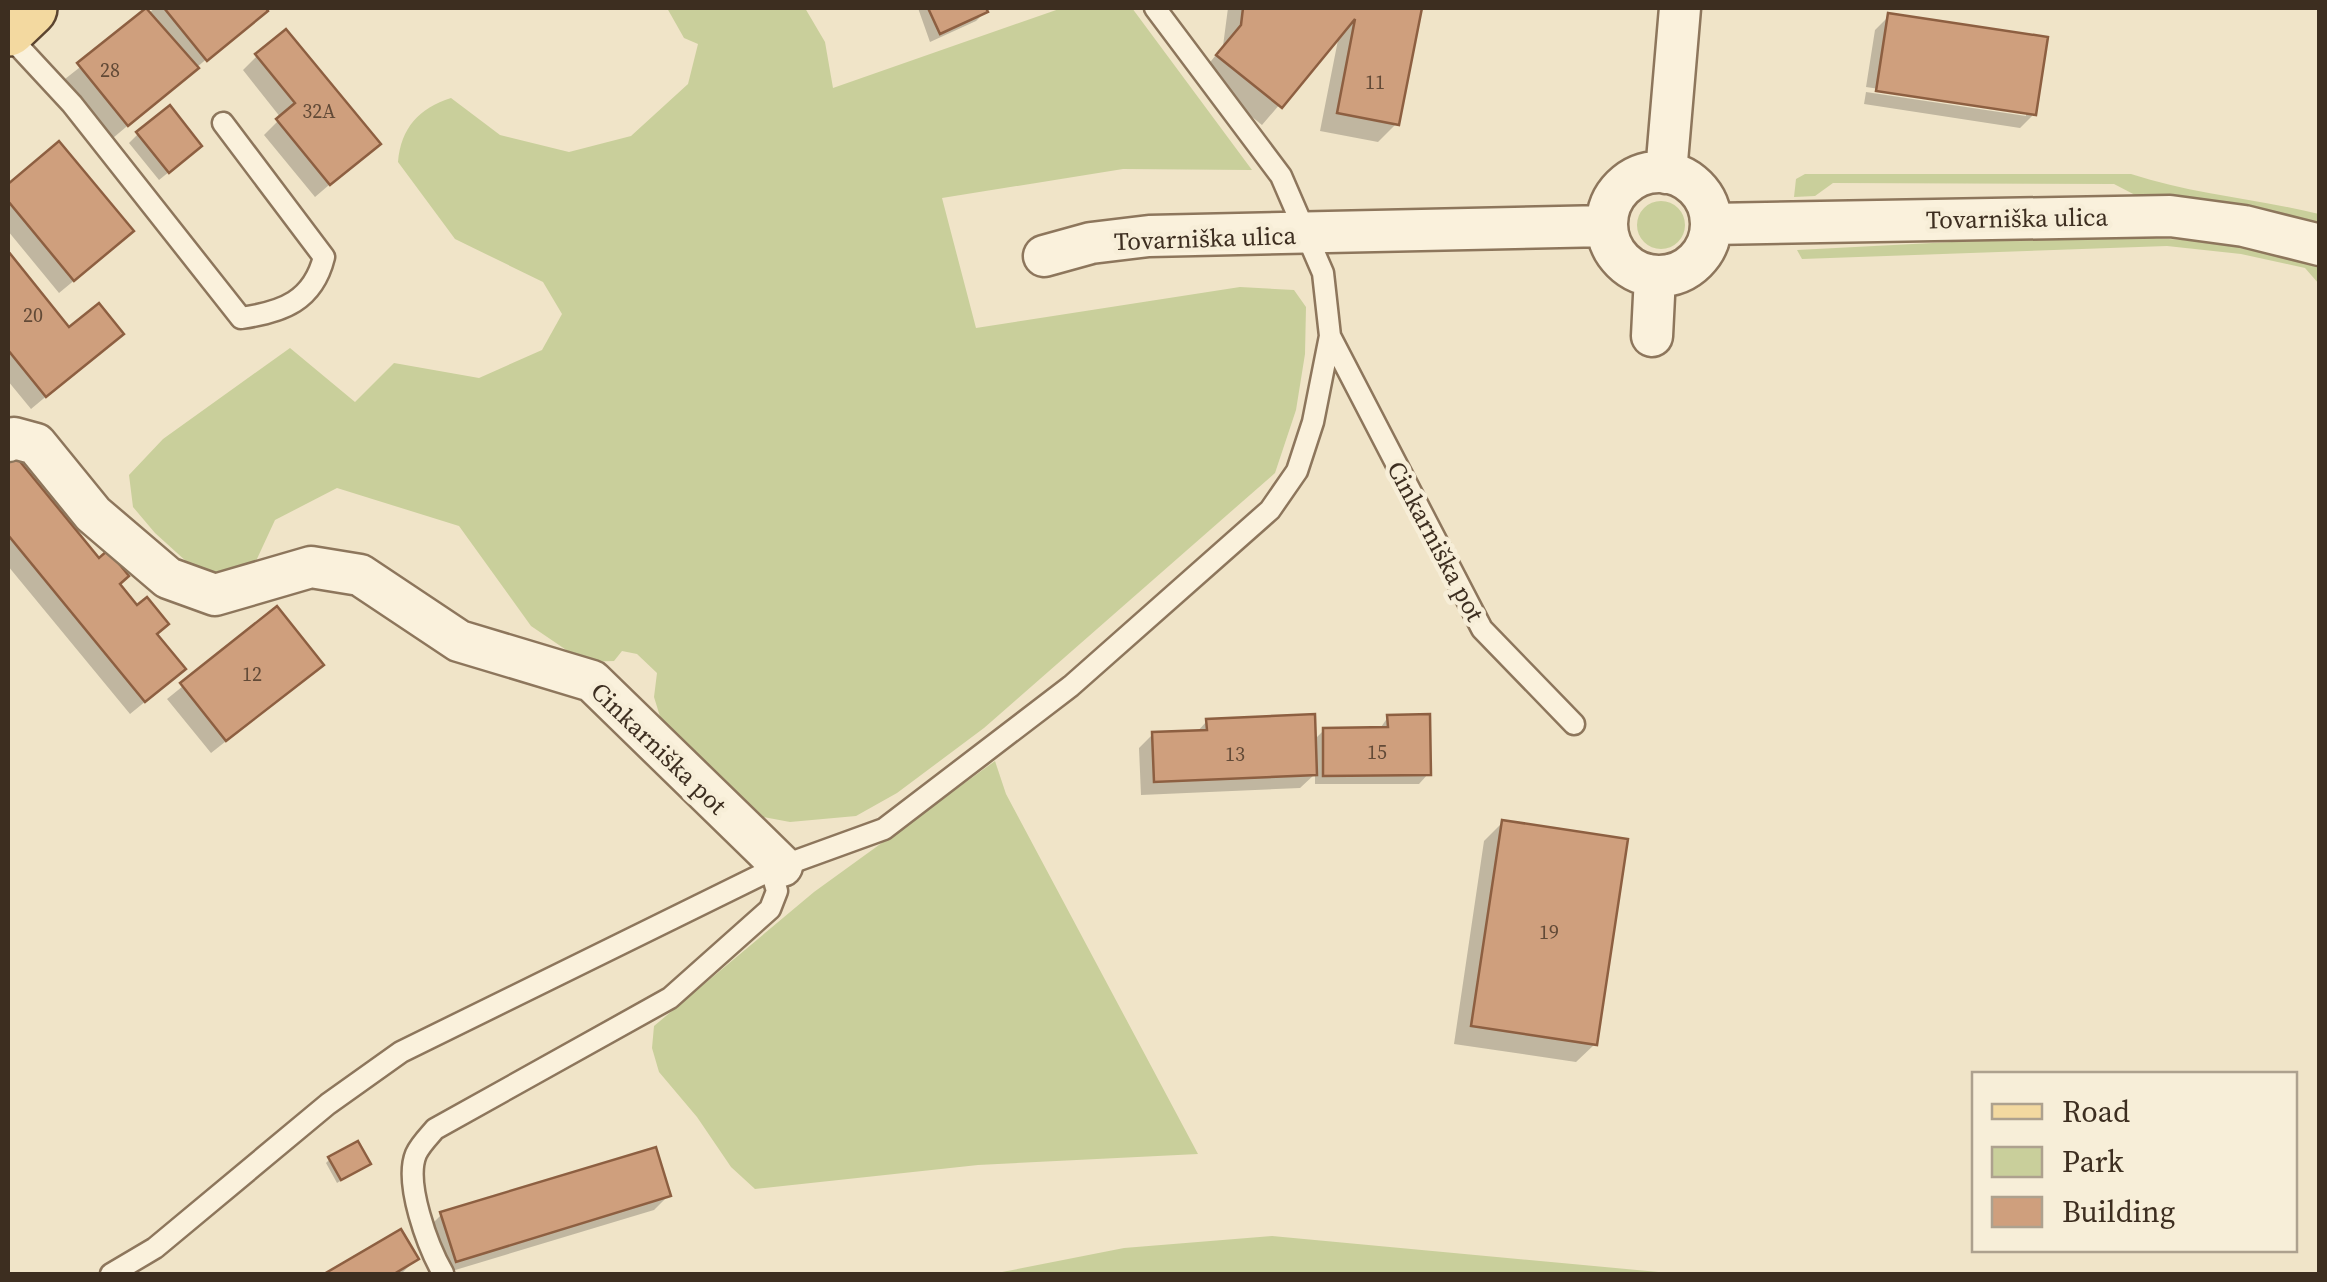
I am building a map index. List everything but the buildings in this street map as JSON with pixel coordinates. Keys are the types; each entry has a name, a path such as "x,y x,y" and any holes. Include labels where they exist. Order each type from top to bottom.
{"main road":[{"path":"8,31 29,8"}],"street":[{"path":"1666,172 1680,8"},
{"path":"1666,172 1698,190 1711,224 1709,240 1688,268 1655,276 1622,260 1607,226 1614,198 1624,186 1636,178 1666,172"},
{"name":"Tovarniška ulica","path":"1711,224 2170,216 2244,226 2320,244"},
{"name":"Tovarniška ulica","path":"1044,256 1091,243 1149,236 1607,226"},
{"path":"1652,336 1655,276"},
{"name":"Cinkarniška pot","path":"8,441 14,438 36,444 94,514 168,578 215,594 311,568 360,575 459,641 592,681 777,868"}],"lane":[{"name":"Cinkarniška pot","path":"111,1274 154,1248 328,1104 402,1052 777,868 884,828 1071,686 1270,510 1298,470 1313,422 1330,336 1324,273 1281,176 1155,8"},
{"path":"8,31 72,104 241,318 274,313 300,300 318,278 324,257 223,123"},
{"name":"Cinkarniška pot","path":"1330,336 1482,630 1574,724"},
{"path":"444,1273 430,1250 412,1176 417,1152 436,1129 670,998 770,910 778,890 777,868"}],"green space":[{"path":"667,8 805,8 825,42 833,88 1062,8 1132,8 1252,170 1123,169 942,198 976,328 1240,287 1294,290 1306,307 1305,354 1296,410 1275,473 984,728 897,793 856,816 790,822 748,814 662,723 654,697 657,673 637,654 622,651 614,661 584,662 531,626 459,526 337,488 275,520 256,561 236,575 198,572 133,507 129,475 163,439 290,348 355,402 394,363 479,378 542,350 562,314 543,282 455,239 398,162 403,139 421,114 451,98 500,135 569,152 631,136 688,84 698,44 684,38"},
{"path":"1805,174 2131,174 2177,187 2319,214 2319,223 2249,208 2139,197 2114,184 1833,183 1815,196 1794,197 1796,179"},
{"path":"1661,201 1678,208 1685,225 1678,242 1661,249 1644,242 1637,225 1644,208"},
{"path":"2070,236 2192,241 2282,253 2312,259 2319,269 2319,284 2305,268 2241,254 2167,246 1802,259 1797,250"},
{"path":"995,761 1006,794 1198,1154 978,1165 755,1189 731,1167 697,1117 659,1072 652,1048 654,1026 814,892"},
{"path":"1272,1236 1680,1274 992,1274 1124,1248"}]}
